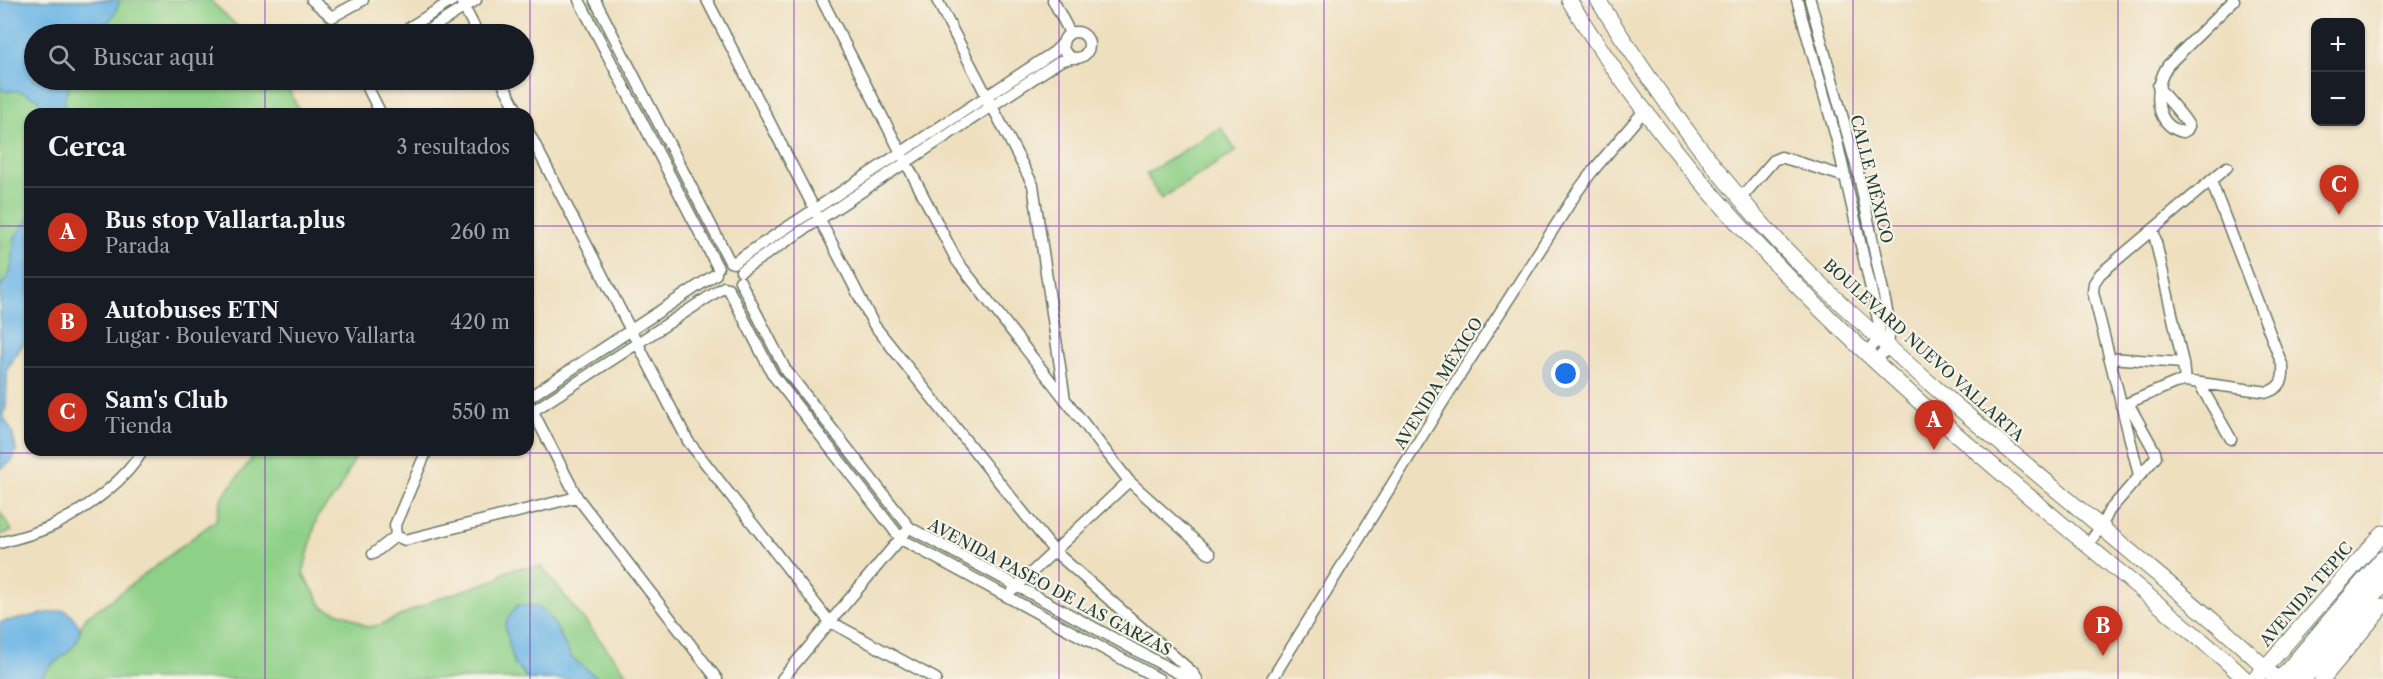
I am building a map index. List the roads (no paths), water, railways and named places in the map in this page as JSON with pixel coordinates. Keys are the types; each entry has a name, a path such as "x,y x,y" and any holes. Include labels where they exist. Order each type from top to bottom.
{"highway":[{"path":"2282,679 2383,560"},
{"path":"2302,679 2383,582"}],"main road":[{"path":"1569,0 1643,112 1747,236 1870,358 2228,662 2245,679"},
{"name":"BOULEVARD NUEVO VALLARTA","path":"1598,0 1666,103 1741,198 1813,277 1883,342 2101,527 2260,673 2277,679"},
{"name":"AVENIDA TEPIC","path":"2260,673 2383,533"},
{"path":"2322,679 2383,606"},
{"path":"2228,662 2234,679"},
{"path":"2329,679 2335,664"}],"street":[{"path":"312,0 332,17 363,0"},
{"path":"415,24 453,0"},
{"path":"435,24 462,4 476,0"},
{"path":"579,0 717,271"},
{"name":"AVENIDA PASEO DE LAS GARZAS","path":"595,0 736,269 785,369 910,528 1189,679"},
{"path":"707,0 874,325 1054,551 1197,679"},
{"path":"822,0 957,261 1129,481 1209,554"},
{"path":"937,0 1033,185 1065,401"},
{"path":"1053,0 1070,33"},
{"name":"CALLE MÉXICO","path":"1797,0 1846,177 1883,342 1891,335 1890,325 1859,176 1810,0"},
{"path":"2158,86 2160,76 2168,64 2235,0"},
{"path":"462,4 473,24"},
{"path":"989,101 1060,61 1084,56 1089,44 1082,34 1070,33"},
{"path":"534,401 637,343 726,287 733,287 736,269 989,101 1054,52 1070,33"},
{"path":"1063,43 1064,49 1072,58"},
{"path":"369,90 378,108"},
{"path":"506,90 516,108"},
{"name":"AVENIDA MÉXICO","path":"1272,679 1446,397 1577,192 1643,112"},
{"path":"534,143 688,441 829,621 936,679"},
{"path":"1741,198 1774,160 1781,157 1846,177"},
{"path":"2139,475 2124,404 2109,358 2093,292 2094,283 2100,274 2227,167"},
{"path":"2124,404 2185,381 2268,392 2276,389 2284,376 2283,367 2211,181"},
{"path":"2153,229 2185,381"},
{"path":"534,400 717,271 721,264 736,269"},
{"name":"AVENIDA PASEO DE LAS GARZAS","path":"717,271 718,282 726,287 773,375 901,539 1008,595 1159,679"},
{"path":"1870,358 1883,342"},
{"path":"2109,358 2183,363"},
{"path":"2199,383 2231,439"},
{"path":"2088,544 2101,527 2109,511 2156,457 2124,404"},
{"path":"534,411 577,497 717,679"},
{"path":"0,543 36,532 76,512 116,483 134,466 140,456"},
{"path":"396,536 395,525 424,456"},
{"path":"1008,595 1129,481"},
{"path":"396,536 405,540 577,497"},
{"path":"782,679 910,528"},
{"path":"374,554 396,536"},
{"path":"1163,665 1170,653"}],"water":[{"path":"0,0 120,0 114,15 106,24 24,24 24,90 68,90 64,101 66,108 42,108 37,98 19,91 8,92 0,89"},
{"path":"24,224 24,342 7,369 6,407 3,413 12,432 16,451 12,461 0,469 0,288 11,271 15,237"},
{"path":"518,605 535,606 545,612 555,625 571,657 599,679 527,679 514,664 505,625"},
{"path":"64,610 80,627 78,639 73,647 48,668 41,679 0,679 0,622"}],"place":[{"name":"Sam's Club","path":"2339,215"},
{"name":"Bus stop Vallarta.plus","path":"1934,450"},
{"name":"Autobuses ETN","path":"2103,656"}]}
